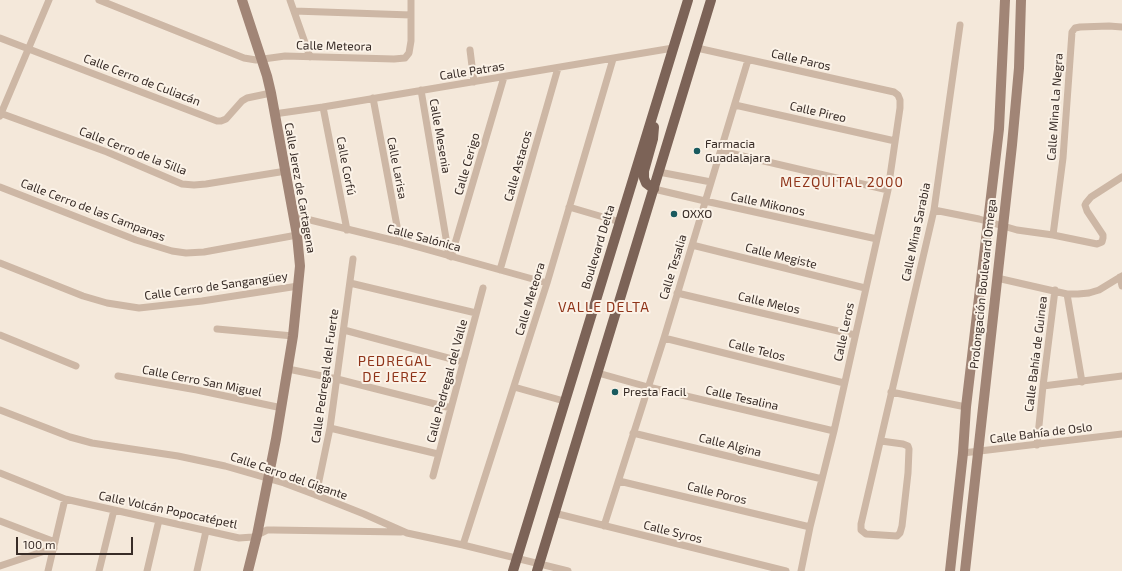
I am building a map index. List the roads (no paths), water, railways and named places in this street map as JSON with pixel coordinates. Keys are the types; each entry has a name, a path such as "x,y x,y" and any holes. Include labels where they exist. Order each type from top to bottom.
{"main road":[{"path":"538,568 711,0"},
{"name":"Boulevard Delta","path":"513,571 688,1"},
{"path":"654,115 655,123 653,139 644,171 644,178 646,183 654,189"}],"street":[{"path":"0,114 49,0"},
{"name":"Calle Meteora","path":"100,0 251,60 281,57 394,59 407,56 411,41 411,15"},
{"name":"Calle Jerez de Cartagena","path":"242,0 271,93 294,216 300,266 293,336 282,408 269,479 248,571"},
{"path":"290,0 310,57"},
{"path":"294,11 411,15 411,0"},
{"name":"Prolongación Boulevard Omega","path":"950,571 963,454 966,407 999,129 1005,0"},
{"name":"Prolongación Boulevard Omega","path":"965,571 1016,103 1021,0"},
{"name":"Calle Mina Sarabia","path":"881,441 903,444 909,448 908,473 902,526 900,533 897,536 866,534 862,530 861,524 934,210 960,25"},
{"name":"Calle Mina La Negra","path":"1053,235 1063,158 1072,32 1075,28 1080,27 1122,27"},
{"name":"Calle Cerro de Culiacán","path":"0,38 217,121 226,119 242,101 253,96 271,93"},
{"name":"Calle Patras","path":"274,114 673,48"},
{"name":"Calle Paros","path":"697,48 894,92 900,97"},
{"path":"470,50 474,82"},
{"name":"Calle Meteora","path":"464,545 547,283 613,59"},
{"name":"Calle Tesalia","path":"604,526 664,338 748,60"},
{"name":"Calle Astacos","path":"500,270 558,68"},
{"name":"Calle Cerigo","path":"450,256 504,77"},
{"name":"Calle Mesenia","path":"421,90 450,256"},
{"name":"Calle Leros","path":"801,571 888,190 900,108 900,97"},
{"name":"Calle Larisa","path":"373,98 400,242"},
{"name":"Calle Pireo","path":"735,105 895,141"},
{"name":"Calle Corfú","path":"323,107 347,230"},
{"name":"Calle Cerro de la Silla","path":"0,114 107,152 182,184 206,184 286,172"},
{"path":"721,151 888,190"},
{"path":"659,172 711,182"},
{"path":"934,210 1002,225 1017,230 1053,235 1097,244 1102,242 1102,233 1087,211 1085,205 1091,198 1122,177"},
{"name":"Calle Cerro de las Campanas","path":"0,187 136,240 172,251 186,253 204,252 297,235"},
{"name":"Calle Mikonos","path":"654,189 877,239"},
{"path":"569,207 620,222"},
{"name":"Calle Salónica","path":"294,216 400,242 547,283"},
{"name":"Calle Megiste","path":"692,245 865,288"},
{"name":"Calle Pedregal del Fuerte","path":"316,495 330,428 353,259"},
{"name":"Calle Cerro de Sangangüey","path":"0,263 107,304 139,308 178,304 298,286"},
{"path":"997,278 1055,290 1067,294 1089,293 1099,290 1121,276 1122,286"},
{"path":"350,283 476,313"},
{"name":"Calle Pedregal del Valle","path":"433,476 483,288"},
{"name":"Calle Bahía de Guinea","path":"1037,445 1042,386 1055,290"},
{"name":"Calle Melos","path":"677,293 855,335"},
{"path":"1067,294 1082,382"},
{"path":"217,329 293,336"},
{"path":"344,330 463,362"},
{"path":"0,335 76,366"},
{"name":"Calle Telos","path":"664,338 844,383"},
{"path":"288,369 337,379 451,408"},
{"name":"Calle Tesalina","path":"598,373 648,388 834,431"},
{"name":"Calle Cerro San Miguel","path":"118,376 197,390 282,408"},
{"path":"1042,386 1122,376"},
{"path":"514,387 564,401"},
{"path":"891,392 966,407"},
{"name":"Calle Cerro del Gigante","path":"0,410 92,443 225,466 316,495 370,516 407,533 517,558 538,568 568,571"},
{"path":"330,428 438,454"},
{"name":"Calle Algina","path":"633,433 822,479"},
{"name":"Calle Bahía de Oslo","path":"963,454 1122,434"},
{"name":"Calle Volcán Popocatépetl","path":"0,473 65,499 239,538 247,538 267,530 407,533"},
{"name":"Calle Poros","path":"619,481 810,527"},
{"path":"48,571 65,499"},
{"path":"99,571 114,510"},
{"name":"Calle Syros","path":"554,513 786,571"},
{"path":"147,571 159,520"},
{"path":"0,521 54,545"},
{"path":"197,571 206,531"},
{"path":"0,566 54,545"}],"place":[{"name":"Farmacia Guadalajara","path":"697,151"},
{"name":"OXXO","path":"674,214"},
{"name":"Presta Facil","path":"615,392"}],"district":[{"name":"MEZQUITAL 2000","path":"842,182"},
{"name":"VALLE DELTA","path":"604,307"},
{"name":"PEDREGAL DE JEREZ","path":"395,370"}]}
